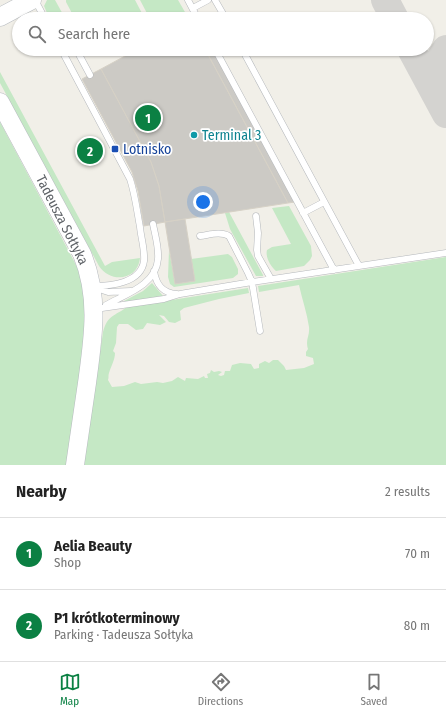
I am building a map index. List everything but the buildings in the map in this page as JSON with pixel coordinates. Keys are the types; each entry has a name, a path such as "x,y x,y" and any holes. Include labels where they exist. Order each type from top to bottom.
{"street":[{"path":"0,17 32,0"},
{"name":"Tadeusza Sołtyka","path":"0,102 82,254 90,275 98,310 75,465"}],"lane":[{"path":"35,0 41,12"},
{"path":"188,0 195,12"},
{"path":"193,8 208,0"},
{"path":"215,0 222,12"},
{"path":"65,56 130,179 135,195 144,254 141,270 132,278 112,285 92,286"},
{"path":"80,56 90,75"},
{"path":"219,56 334,270"},
{"path":"246,56 359,266"},
{"path":"303,213 324,202"},
{"path":"256,216 258,256 271,279"},
{"path":"98,310 136,290 145,283 154,271 158,258 153,224"},
{"path":"200,236 220,233 229,236 252,282 260,331"},
{"path":"98,310 252,282 446,252"},
{"path":"154,271 161,288 167,292 180,294"},
{"path":"92,286 108,292 136,290"}],"green space":[{"path":"47,0 55,0 62,12 47,12 44,6"},
{"path":"66,0 135,0 141,12 71,12"},
{"path":"140,0 178,0 185,12 146,12"},
{"path":"0,72 105,266 112,262 140,258 138,265 129,275 117,277 110,275 104,272 99,266 0,83"},
{"path":"0,122 74,261 79,272 88,314 70,465 0,465"},
{"path":"289,206 311,246 312,256 304,266 276,271 269,262 267,250 272,247 291,244 272,208"},
{"path":"229,212 263,276 256,276 230,229 225,213"},
{"path":"169,250 175,284 195,281 191,259 228,254 232,257 238,269 238,274 233,278 174,287 170,284 168,277"},
{"path":"446,257 446,465 84,465 103,332 109,319 127,307 248,288 249,293 184,308 180,311 181,320 175,323 169,322 164,316 159,315 166,322 160,325 147,323 143,329 136,330 128,324 119,324 117,327 116,343 113,351 115,353 108,380 112,387 124,386 135,382 141,384 157,382 163,383 172,381 178,377 185,381 186,378 198,379 204,376 205,378 208,378 207,374 210,373 211,370 214,372 222,372 218,375 221,376 224,375 225,371 230,371 232,365 240,363 251,364 254,369 259,368 259,364 265,361 269,363 273,360 278,360 286,370 304,368 314,364 313,358 306,356 308,349 307,343 309,327 299,285 259,292 258,286"},
{"path":"152,283 163,296 124,302 143,291"}],"taxiway":[{"path":"385,0 391,12"},
{"path":"437,97 434,84 435,72 439,60 446,49"},
{"path":"415,56 446,114"}],"place":[{"name":"Aelia Beauty","path":"148,118"},
{"name":"Terminal 3","path":"194,135"},
{"name":"Lotnisko","path":"115,149"},
{"name":"P1 krótkoterminowy","path":"90,151"}]}
